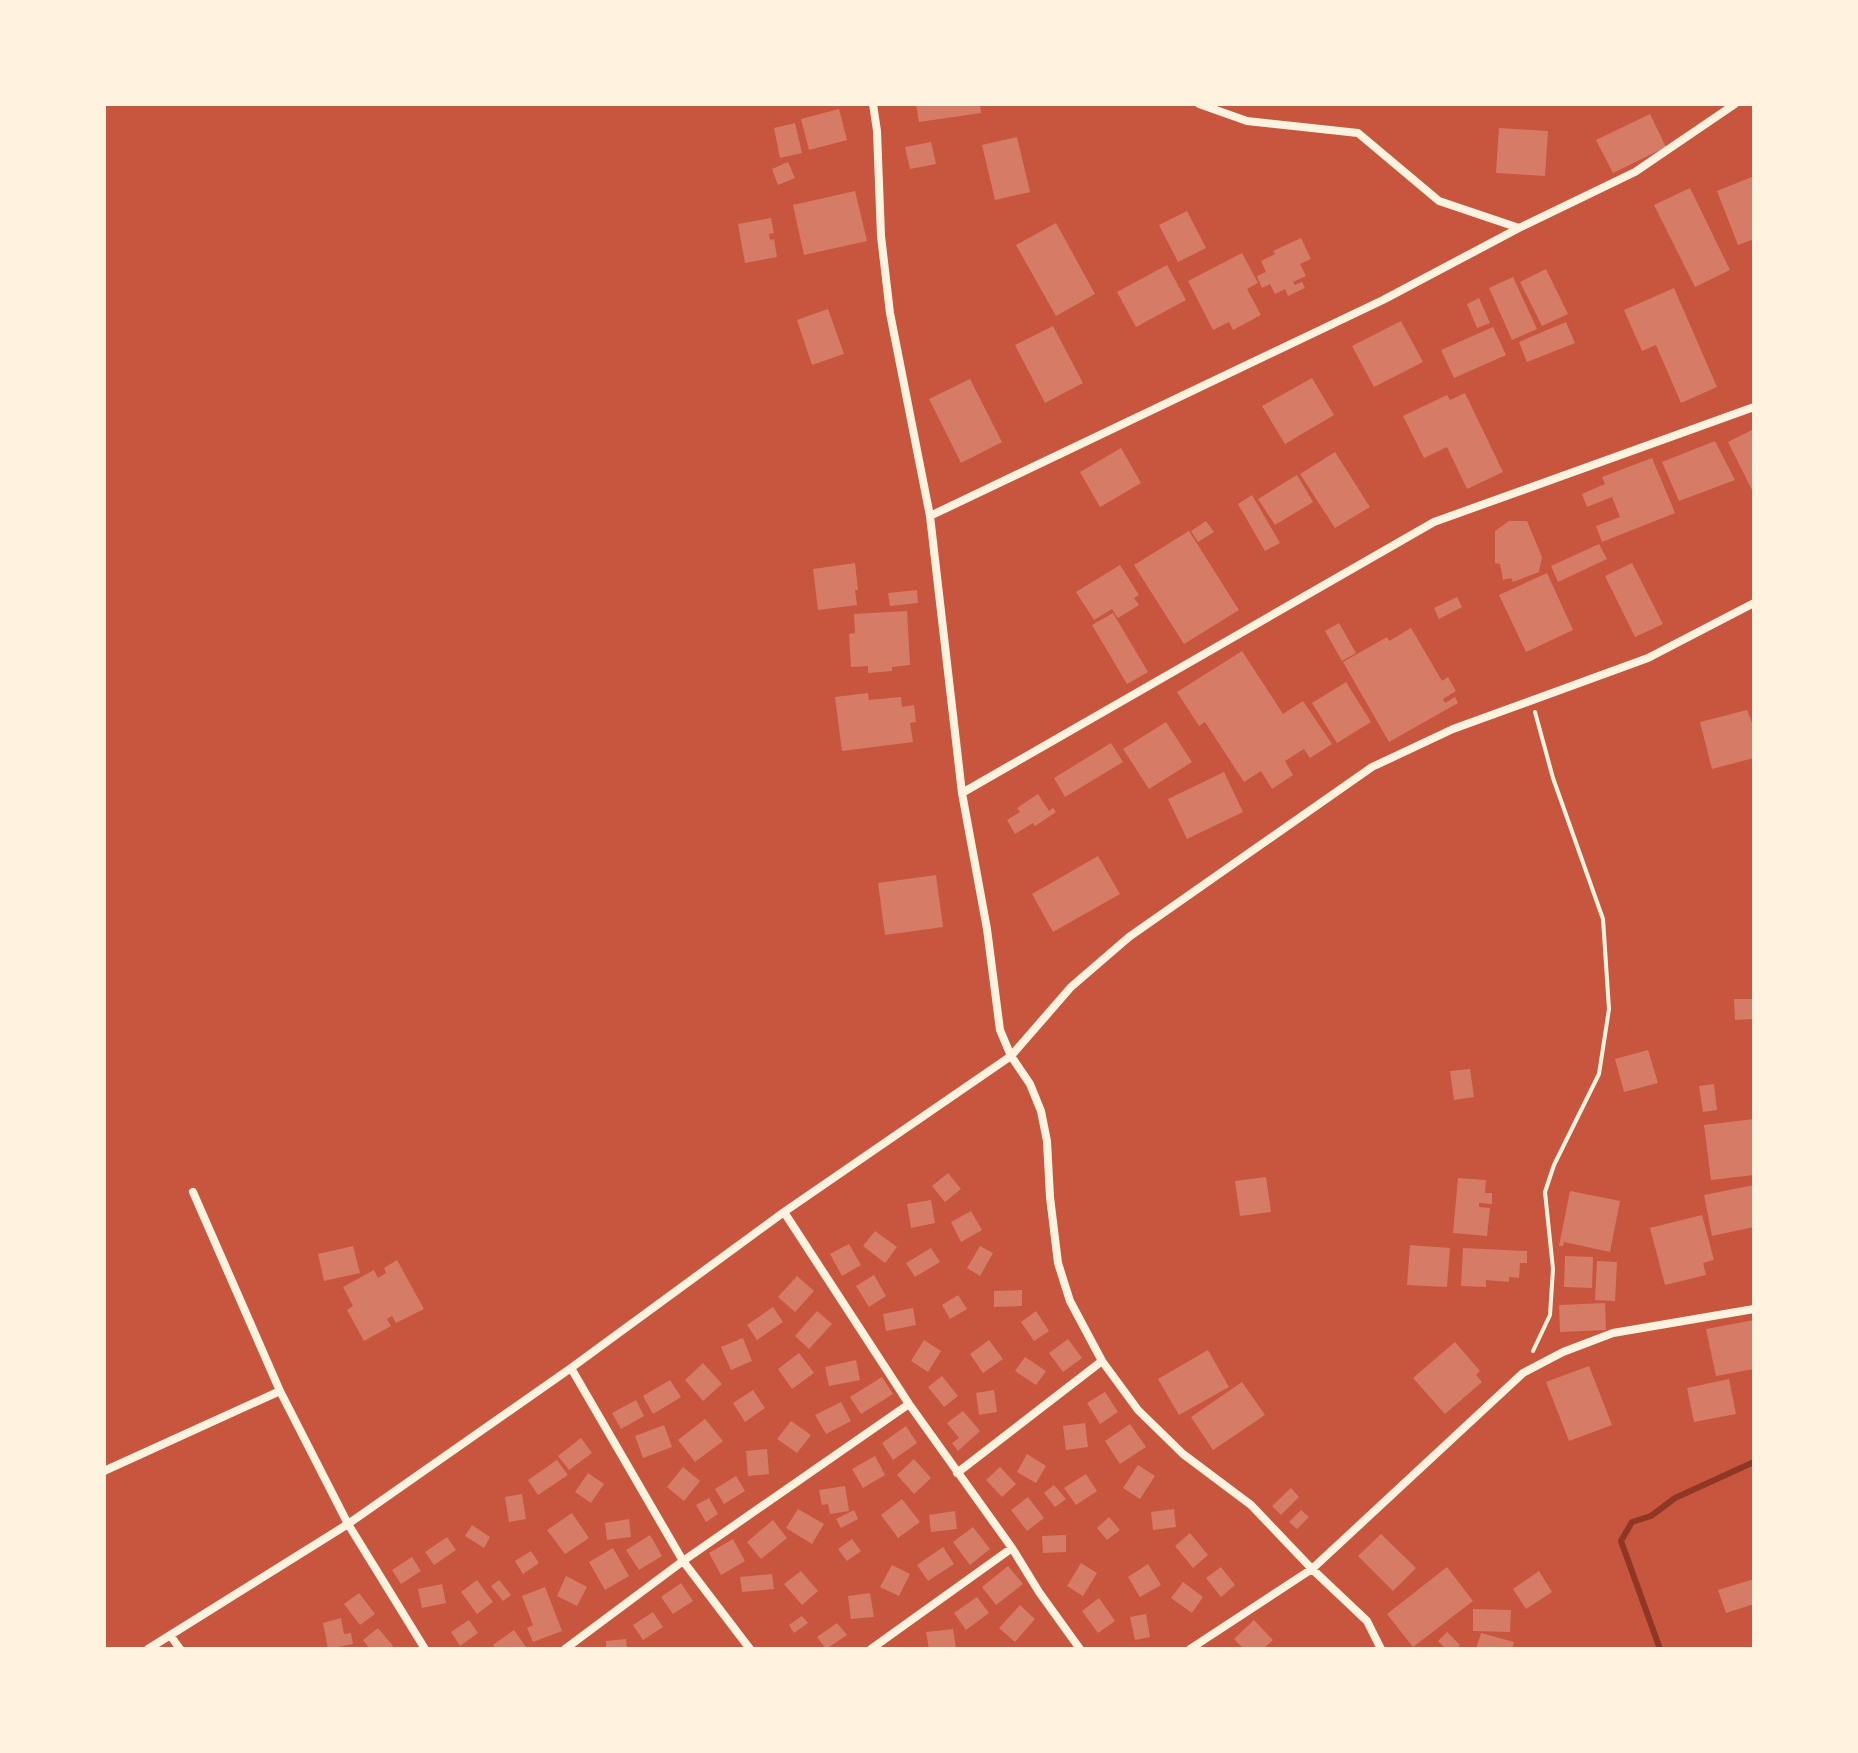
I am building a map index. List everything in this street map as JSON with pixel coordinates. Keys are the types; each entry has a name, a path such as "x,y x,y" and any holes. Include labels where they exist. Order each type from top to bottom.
{"street":[{"path":"873,104 881,236 890,313 930,516 962,793 987,929 1000,1030 1041,1111 1047,1141 1058,1263 1070,1301 1102,1361 1149,1421 1183,1454 1251,1505 1367,1621 1381,1649"},
{"path":"1199,104 1247,121 1358,133 1439,201 1519,228"},
{"path":"930,516 1383,300 1519,228 1635,172 1735,104"},
{"path":"962,793 1434,522 1754,407"},
{"path":"148,1649 348,1524 571,1368 784,1212 1011,1056 1071,987 1129,937 1372,767 1453,729 1648,658 1754,603"},
{"path":"193,1192 280,1391 348,1524 425,1649"},
{"path":"784,1212 909,1404 1080,1649"},
{"path":"1190,1649 1312,1569 1523,1373 1563,1352 1613,1333 1754,1309"},
{"path":"957,1473 1102,1361"},
{"path":"571,1368 683,1561 750,1649"},
{"path":"104,1471 280,1391"},
{"path":"565,1649 683,1561 909,1404"},
{"path":"871,1649 1012,1548"},
{"path":"170,1635 180,1649"}],"path":[{"path":"1523,1373 1550,1315 1553,1269 1545,1192 1554,1165 1599,1074 1609,1009 1603,919 1553,778 1532,702"}],"building":[{"path":"916,104 980,104 981,113 919,122"},
{"path":"839,109 847,140 809,150 801,119"},
{"path":"1650,114 1666,147 1613,173 1596,140"},
{"path":"795,123 802,153 780,158 774,128"},
{"path":"1499,128 1548,131 1545,176 1496,173"},
{"path":"1017,137 1030,192 995,200 982,145"},
{"path":"931,142 936,164 910,169 905,147"},
{"path":"788,162 795,178 778,185 772,169"},
{"path":"1754,176 1754,239 1738,245 1717,191"},
{"path":"1690,188 1730,270 1695,287 1654,205"},
{"path":"855,191 867,241 804,255 793,205"},
{"path":"1187,211 1206,248 1178,262 1159,225"},
{"path":"771,218 774,233 769,234 770,240 774,239 777,257 745,263 738,224"},
{"path":"1056,223 1095,294 1056,316 1016,245"},
{"path":"1301,238 1311,259 1300,264 1306,276 1293,282 1295,285 1302,282 1305,288 1288,296 1285,289 1275,294 1270,284 1262,288 1257,276 1266,272 1261,261 1275,254 1273,251"},
{"path":"1242,253 1258,283 1247,289 1261,315 1233,330 1229,322 1213,330 1188,281"},
{"path":"1167,265 1186,300 1136,327 1117,292"},
{"path":"1546,269 1568,314 1542,326 1520,282"},
{"path":"1513,277 1537,329 1512,340 1489,288"},
{"path":"1674,288 1717,387 1681,403 1656,345 1642,351 1624,310"},
{"path":"1479,298 1490,323 1477,328 1467,304"},
{"path":"828,309 844,354 812,365 797,320"},
{"path":"1401,321 1423,362 1374,387 1352,346"},
{"path":"1566,322 1575,343 1527,362 1519,342"},
{"path":"1053,326 1083,383 1045,403 1015,345"},
{"path":"1493,327 1506,355 1454,378 1441,350"},
{"path":"1312,378 1334,415 1285,444 1262,406"},
{"path":"970,379 1002,442 961,463 929,399"},
{"path":"1465,393 1503,472 1467,489 1447,447 1424,458 1403,416 1447,395 1450,400"},
{"path":"1754,429 1754,494 1728,442"},
{"path":"1715,441 1735,480 1679,501 1662,462"},
{"path":"1121,448 1141,483 1100,507 1080,472"},
{"path":"1335,452 1370,507 1335,528 1300,474"},
{"path":"1652,458 1675,513 1602,542 1596,526 1620,517 1612,497 1587,507 1582,494 1605,484 1602,477"},
{"path":"1297,475 1313,502 1275,525 1258,499"},
{"path":"1252,495 1280,543 1265,551 1238,504"},
{"path":"1206,521 1214,532 1198,542 1191,531"},
{"path":"1509,521 1527,521 1542,557 1539,572 1513,582 1511,578 1503,580 1500,564 1495,563 1495,531"},
{"path":"1189,531 1239,610 1184,644 1134,565"},
{"path":"1599,544 1607,559 1558,582 1551,566"},
{"path":"855,563 857,605 818,610 813,569"},
{"path":"1632,563 1663,624 1635,637 1605,576"},
{"path":"1120,565 1139,595 1134,598 1139,605 1118,618 1112,609 1094,620 1076,592"},
{"path":"1547,573 1573,630 1526,652 1499,595"},
{"path":"917,590 918,603 890,606 888,593"},
{"path":"1457,597 1462,607 1439,619 1434,608"},
{"path":"907,611 910,665 892,667 892,671 868,673 868,666 851,667 849,634 855,633 854,614"},
{"path":"1113,613 1148,672 1127,684 1092,625"},
{"path":"1339,623 1356,653 1342,661 1325,631"},
{"path":"1411,628 1442,681 1448,677 1456,691 1443,699 1445,703 1455,697 1458,703 1389,742 1343,662 1387,637 1389,641"},
{"path":"1242,651 1283,714 1303,701 1332,744 1310,758 1304,749 1285,761 1293,775 1272,789 1261,771 1244,782 1205,722 1199,726 1177,692"},
{"path":"1346,682 1371,722 1337,743 1312,703"},
{"path":"868,693 869,700 901,697 902,707 914,705 916,722 910,723 913,742 842,751 835,697"},
{"path":"1747,710 1754,728 1754,758 1712,769 1700,722"},
{"path":"1166,722 1192,762 1149,789 1123,749"},
{"path":"1111,743 1123,762 1065,797 1054,778"},
{"path":"1224,772 1243,812 1187,839 1168,799"},
{"path":"1038,794 1049,811 1053,808 1056,812 1035,826 1033,823 1015,834 1007,820 1020,812 1017,808"},
{"path":"1098,856 1120,894 1053,932 1032,894"},
{"path":"936,875 943,927 885,935 878,883"},
{"path":"1734,999 1752,999 1753,1019 1735,1020"},
{"path":"1648,1050 1658,1083 1624,1092 1615,1059"},
{"path":"1470,1069 1474,1097 1454,1100 1450,1071"},
{"path":"1714,1084 1717,1110 1703,1112 1699,1086"},
{"path":"1754,1119 1754,1175 1711,1180 1704,1125"},
{"path":"948,1173 961,1189 945,1202 932,1186"},
{"path":"1266,1177 1271,1212 1240,1216 1235,1181"},
{"path":"1458,1178 1486,1180 1485,1193 1492,1193 1492,1204 1479,1203 1479,1207 1490,1208 1487,1236 1453,1233"},
{"path":"1754,1185 1754,1227 1712,1236 1704,1195"},
{"path":"1570,1191 1620,1201 1610,1252 1564,1242 1563,1246 1559,1246"},
{"path":"931,1200 935,1223 911,1228 907,1204"},
{"path":"971,1211 982,1230 961,1242 951,1222"},
{"path":"1702,1215 1714,1260 1703,1263 1706,1275 1665,1285 1650,1228"},
{"path":"875,1231 897,1247 885,1263 863,1246"},
{"path":"849,1244 861,1265 842,1276 830,1254"},
{"path":"1410,1245 1450,1248 1447,1287 1407,1285"},
{"path":"353,1246 360,1273 324,1281 318,1254"},
{"path":"980,1246 993,1253 980,1276 967,1268"},
{"path":"931,1248 940,1262 915,1277 906,1263"},
{"path":"1463,1248 1527,1251 1527,1263 1520,1263 1519,1278 1509,1277 1509,1282 1486,1280 1486,1287 1461,1286"},
{"path":"1565,1256 1593,1257 1592,1288 1564,1287"},
{"path":"397,1260 424,1309 396,1323 392,1316 387,1319 391,1326 364,1341 347,1310 353,1306 343,1287 374,1270 378,1278 386,1273 384,1268"},
{"path":"1597,1261 1617,1262 1615,1301 1595,1300"},
{"path":"874,1275 886,1296 869,1307 856,1286"},
{"path":"797,1276 814,1291 795,1312 778,1297"},
{"path":"1022,1290 1022,1306 994,1307 994,1291"},
{"path":"958,1295 967,1309 950,1319 942,1305"},
{"path":"1605,1303 1606,1330 1560,1332 1559,1305"},
{"path":"773,1307 783,1322 757,1340 747,1325"},
{"path":"913,1308 916,1325 886,1331 883,1314"},
{"path":"817,1311 832,1324 809,1349 795,1336"},
{"path":"1036,1311 1049,1331 1034,1341 1021,1322"},
{"path":"1754,1320 1754,1369 1716,1376 1706,1329"},
{"path":"743,1338 752,1361 731,1370 721,1347"},
{"path":"1068,1339 1082,1358 1063,1372 1049,1353"},
{"path":"924,1340 941,1351 928,1372 911,1361"},
{"path":"989,1340 1003,1359 983,1373 970,1354"},
{"path":"1455,1342 1480,1371 1476,1375 1482,1382 1445,1414 1413,1378"},
{"path":"1208,1350 1229,1387 1179,1415 1158,1379"},
{"path":"799,1353 814,1373 792,1389 778,1369"},
{"path":"1025,1357 1046,1371 1036,1385 1015,1371"},
{"path":"856,1360 860,1380 829,1386 825,1367"},
{"path":"703,1363 722,1384 703,1401 685,1380"},
{"path":"1589,1366 1612,1425 1569,1441 1546,1382"},
{"path":"942,1376 958,1396 944,1407 928,1387"},
{"path":"882,1377 893,1394 861,1414 850,1397"},
{"path":"1729,1379 1736,1414 1694,1422 1687,1388"},
{"path":"670,1380 681,1397 653,1414 643,1396"},
{"path":"1242,1382 1265,1415 1213,1450 1191,1417"},
{"path":"753,1390 765,1408 745,1422 733,1403"},
{"path":"994,1390 997,1412 979,1415 976,1393"},
{"path":"1105,1392 1118,1412 1100,1424 1087,1403"},
{"path":"636,1400 644,1416 621,1429 612,1413"},
{"path":"841,1402 851,1421 826,1434 815,1415"},
{"path":"963,1411 980,1431 958,1451 952,1443 959,1438 947,1423"},
{"path":"705,1419 723,1441 695,1462 678,1440"},
{"path":"791,1421 811,1435 797,1453 777,1439"},
{"path":"1085,1423 1088,1447 1066,1450 1063,1426"},
{"path":"1130,1424 1146,1447 1120,1464 1105,1441"},
{"path":"664,1425 672,1447 643,1458 635,1436"},
{"path":"906,1426 917,1443 893,1460 882,1443"},
{"path":"581,1438 592,1453 569,1470 558,1456"},
{"path":"767,1449 769,1474 748,1476 746,1451"},
{"path":"1027,1454 1046,1466 1036,1483 1017,1472"},
{"path":"875,1456 885,1475 863,1488 852,1469"},
{"path":"914,1459 931,1478 914,1494 897,1475"},
{"path":"557,1460 568,1475 538,1495 528,1480"},
{"path":"1138,1465 1155,1476 1140,1499 1123,1488"},
{"path":"683,1467 700,1481 684,1501 667,1487"},
{"path":"1000,1467 1016,1484 1002,1497 986,1480"},
{"path":"588,1473 604,1484 591,1503 575,1492"},
{"path":"1086,1474 1097,1491 1076,1505 1064,1488"},
{"path":"736,1476 745,1491 724,1504 715,1489"},
{"path":"1054,1485 1066,1499 1055,1507 1044,1493"},
{"path":"845,1486 849,1511 830,1514 828,1504 822,1505 819,1490"},
{"path":"1291,1488 1299,1497 1281,1515 1272,1506"},
{"path":"522,1494 526,1519 509,1522 505,1497"},
{"path":"1028,1497 1044,1518 1027,1531 1011,1510"},
{"path":"709,1498 718,1514 706,1522 696,1505"},
{"path":"902,1499 920,1522 898,1538 881,1515"},
{"path":"798,1509 824,1524 812,1544 786,1528"},
{"path":"1174,1509 1176,1527 1153,1530 1151,1512"},
{"path":"854,1510 858,1519 841,1528 836,1519"},
{"path":"1301,1510 1309,1517 1297,1529 1289,1522"},
{"path":"955,1511 957,1529 931,1532 929,1515"},
{"path":"572,1513 589,1538 565,1554 547,1530"},
{"path":"1109,1517 1120,1530 1107,1540 1097,1528"},
{"path":"629,1519 631,1537 607,1540 605,1523"},
{"path":"773,1520 787,1538 761,1559 747,1542"},
{"path":"472,1525 490,1537 484,1548 465,1536"},
{"path":"973,1527 990,1549 970,1565 953,1542"},
{"path":"1190,1533 1208,1555 1193,1568 1175,1546"},
{"path":"1381,1534 1416,1568 1393,1591 1358,1556"},
{"path":"650,1535 662,1556 639,1570 626,1550"},
{"path":"1066,1535 1066,1552 1043,1553 1042,1536"},
{"path":"447,1537 456,1550 434,1565 425,1552"},
{"path":"733,1539 745,1561 721,1575 709,1553"},
{"path":"852,1539 861,1551 847,1561 838,1549"},
{"path":"943,1547 954,1564 928,1581 917,1565"},
{"path":"613,1548 629,1576 605,1590 589,1562"},
{"path":"531,1551 539,1563 523,1574 515,1561"},
{"path":"412,1557 421,1571 401,1584 392,1570"},
{"path":"1081,1563 1097,1573 1083,1596 1067,1586"},
{"path":"1148,1564 1161,1585 1140,1597 1128,1577"},
{"path":"892,1565 910,1574 899,1596 880,1587"},
{"path":"1008,1566 1023,1584 996,1605 982,1587"},
{"path":"1221,1567 1235,1585 1221,1597 1206,1578"},
{"path":"1447,1567 1473,1601 1413,1647 1387,1614"},
{"path":"801,1571 818,1591 802,1605 784,1584"},
{"path":"1539,1571 1552,1592 1526,1609 1513,1589"},
{"path":"772,1574 774,1589 742,1592 740,1577"},
{"path":"566,1576 587,1587 577,1606 557,1596"},
{"path":"1754,1579 1754,1604 1726,1613 1718,1590"},
{"path":"477,1580 493,1602 477,1614 461,1592"},
{"path":"499,1580 511,1595 503,1601 491,1586"},
{"path":"1183,1582 1203,1597 1192,1613 1171,1598"},
{"path":"681,1583 693,1601 673,1614 661,1597"},
{"path":"442,1584 446,1603 422,1608 418,1589"},
{"path":"545,1587 562,1631 533,1642 527,1628 533,1625 522,1596"},
{"path":"359,1593 375,1614 360,1625 344,1604"},
{"path":"870,1593 874,1617 851,1619 848,1596"},
{"path":"977,1597 989,1613 966,1630 954,1613"},
{"path":"1099,1598 1115,1621 1098,1633 1082,1611"},
{"path":"1020,1605 1035,1619 1015,1642 999,1628"},
{"path":"1473,1609 1511,1610 1510,1632 1473,1631"},
{"path":"653,1612 663,1627 643,1640 633,1625"},
{"path":"1146,1614 1150,1637 1135,1640 1130,1617"},
{"path":"802,1616 808,1623 794,1633 789,1625"},
{"path":"341,1618 344,1634 351,1633 353,1644 328,1649 323,1623"},
{"path":"469,1620 478,1633 460,1646 451,1632"},
{"path":"1254,1620 1273,1640 1263,1649 1244,1649 1234,1639"},
{"path":"837,1623 847,1635 826,1649 817,1637"},
{"path":"378,1628 393,1646 390,1649 370,1649 363,1640"},
{"path":"953,1629 956,1649 929,1649 926,1632"},
{"path":"514,1630 526,1647 496,1649 493,1645"},
{"path":"1447,1632 1460,1645 1456,1649 1446,1649 1438,1641"},
{"path":"1481,1633 1514,1642 1512,1649 1476,1649"},
{"path":"626,1639 627,1649 606,1649 606,1641"}],"waterway":[{"path":"1660,1649 1621,1541 1632,1522 1651,1516 1675,1498 1754,1462"}]}
